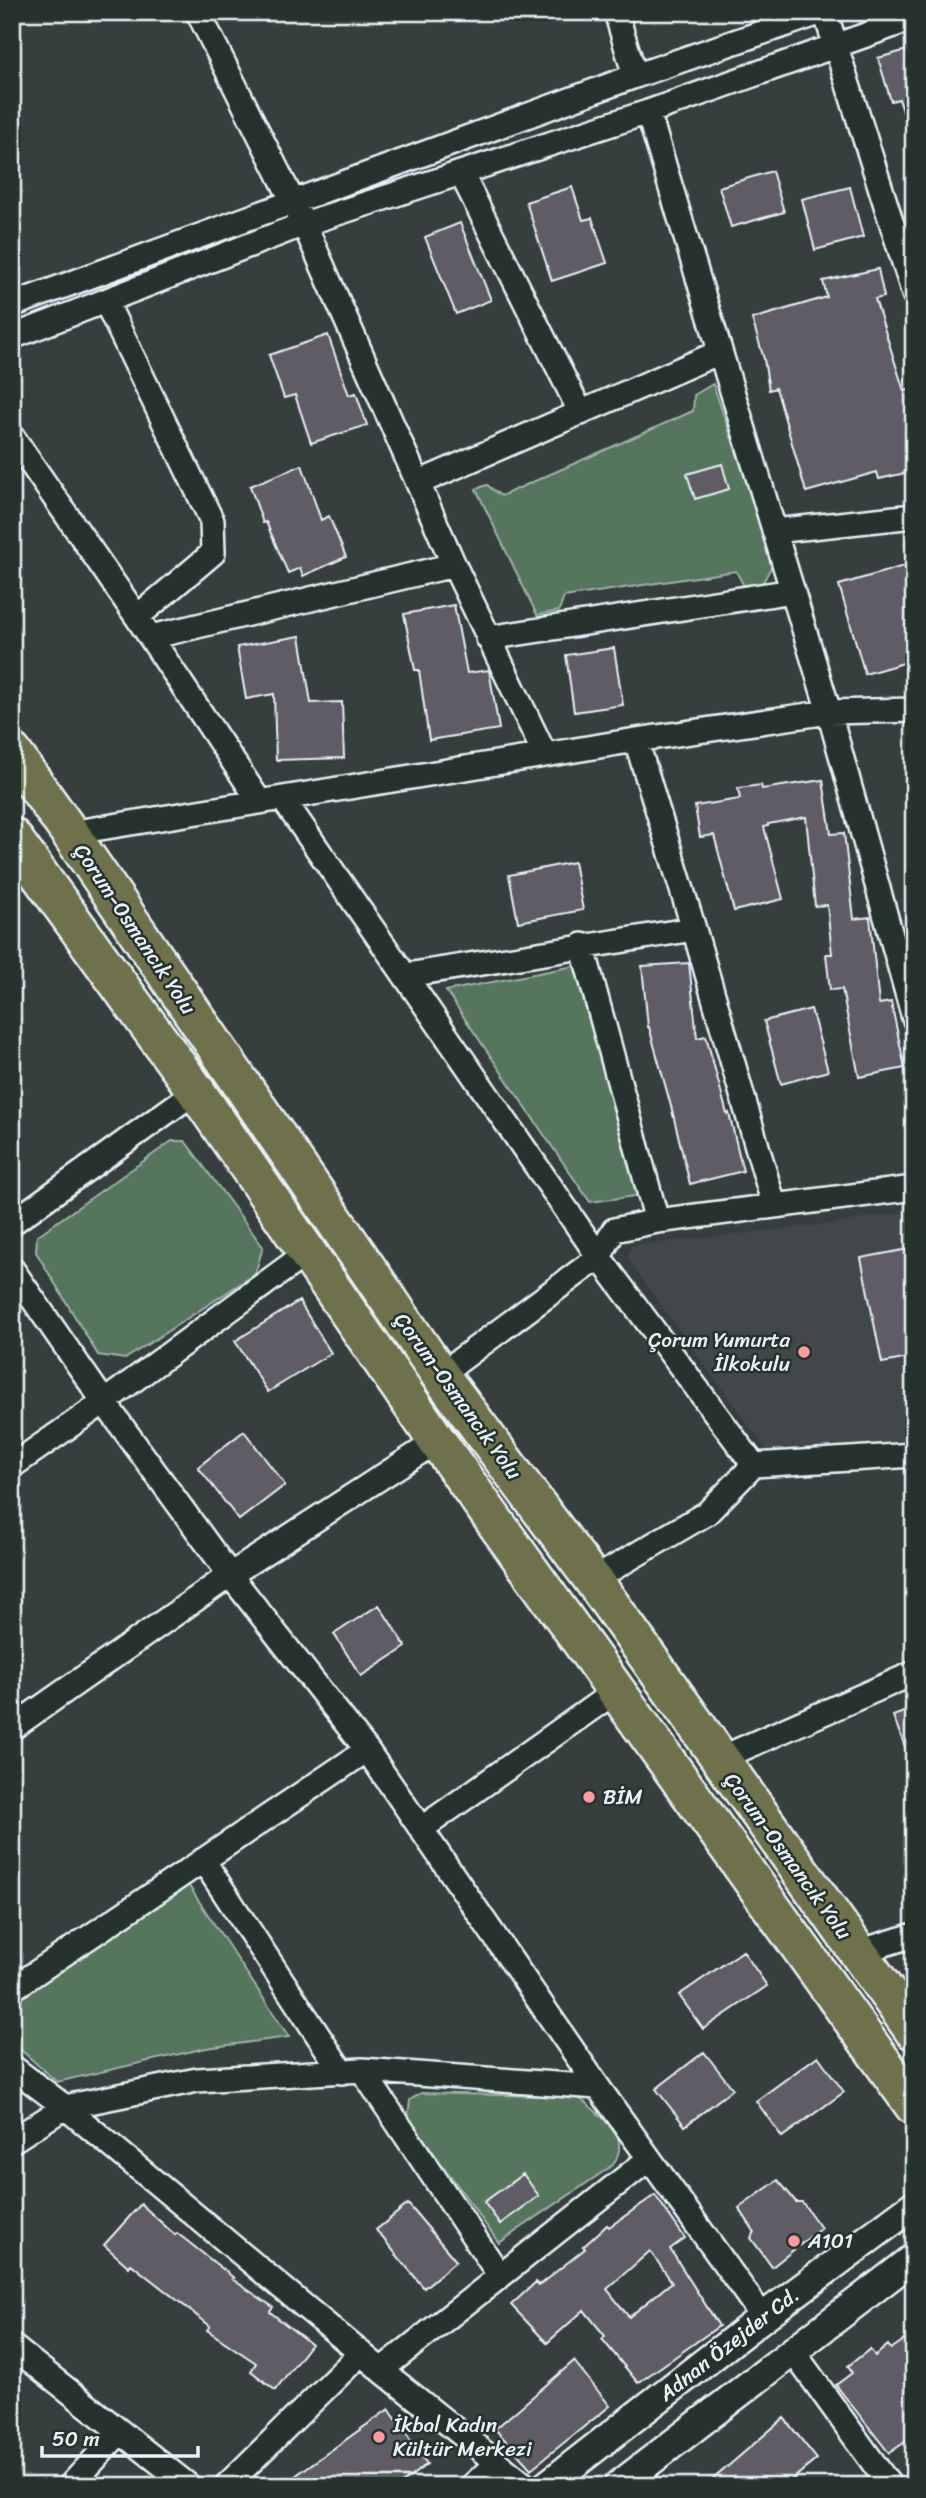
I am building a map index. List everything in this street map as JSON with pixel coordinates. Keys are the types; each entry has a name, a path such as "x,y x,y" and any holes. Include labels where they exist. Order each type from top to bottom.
{"highway":[{"name":"Çorum-Osmancık Yolu","path":"12,752 440,1375 593,1580 914,2031"},
{"name":"Çorum-Osmancık Yolu","path":"12,837 196,1091 437,1441 914,2106"}],"street":[{"path":"198,12 304,224 453,565 545,755"},
{"path":"616,12 635,76"},
{"path":"12,305 635,76 823,12 837,44 910,265 914,294"},
{"path":"12,337 304,224 648,112 914,18"},
{"path":"648,112 829,712 914,1018"},
{"path":"461,173 581,413"},
{"path":"106,302 212,521 213,553 137,617"},
{"path":"418,483 720,352"},
{"path":"12,436 260,802"},
{"path":"774,531 914,516"},
{"path":"150,637 453,565"},
{"path":"488,638 793,591"},
{"path":"70,833 636,740 829,712 914,710"},
{"path":"636,740 695,929 774,1205"},
{"path":"283,799 407,975 599,1257 754,1465"},
{"path":"407,975 695,929"},
{"path":"582,945 657,1221"},
{"path":"12,1223 196,1091"},
{"path":"440,1375 599,1257 614,1230 657,1221 914,1188"},
{"path":"12,1466 104,1402 307,1252"},
{"path":"12,1269 104,1402 230,1575 367,1750 598,2087 763,2317"},
{"path":"12,1728 230,1575 437,1441"},
{"path":"593,1580 707,1513 754,1465 914,1455"},
{"path":"719,1759 914,1673"},
{"path":"421,1829 616,1691"},
{"path":"12,1989 367,1750"},
{"path":"203,1860 500,2276"},
{"path":"858,1952 914,1936"},
{"path":"12,2067 65,2107 381,2370 526,2486"},
{"path":"12,2141 65,2107 197,2080 352,2071 598,2087"},
{"path":"381,2370 649,2159"},
{"name":"Adnan Özejder Cd.","path":"546,2486 763,2317 914,2204"},
{"name":"Adnan Özejder Cd.","path":"618,2486 914,2258"},
{"path":"12,2346 189,2486"},
{"path":"792,2350 890,2486"},
{"path":"226,2486 361,2353"},
{"path":"70,2486 120,2432"},
{"path":"471,2486 497,2463"}],"shaded area":[{"name":"Çorum Yumurta İlkokulu","path":"914,1211 914,1444 777,1456 768,1452 628,1260 631,1246 829,1224"}],"green space":[{"path":"713,384 774,562 762,584 745,588 736,571 564,597 559,611 537,615 476,489 487,485 501,496 693,411 694,395"},
{"path":"580,965 643,1195 590,1202 446,991"},
{"path":"172,1141 185,1141 263,1247 255,1274 125,1359 98,1355 36,1252 37,1236"},
{"path":"185,1880 289,2037 206,2048 57,2082 12,2042 12,2000"},
{"path":"421,2093 577,2097 595,2111 613,2131 619,2143 618,2155 613,2165 499,2243 408,2117 410,2100"}],"building":[{"path":"914,48 914,132 910,133 899,99 891,101 878,58"},
{"path":"772,171 784,212 731,227 719,187"},
{"path":"572,187 583,220 592,218 607,263 552,281 526,202"},
{"path":"850,187 863,237 815,250 802,199"},
{"path":"460,223 491,300 456,314 425,237"},
{"path":"878,269 884,297 875,299 904,391 914,389 914,471 879,479 877,472 806,492 776,388 769,390 764,359 752,319 827,297 823,281"},
{"path":"328,335 349,395 356,393 367,425 311,443 295,395 284,398 269,355"},
{"path":"722,464 729,489 695,499 687,474"},
{"path":"302,465 321,520 329,516 346,557 303,576 300,568 288,573 266,522 263,523 250,486"},
{"path":"914,563 914,660 865,674 839,585"},
{"path":"454,605 467,673 489,670 499,729 429,740 419,670 415,670 404,614"},
{"path":"300,636 311,703 342,702 344,758 276,760 274,694 246,699 237,647"},
{"path":"614,648 623,705 574,712 566,655"},
{"path":"823,780 831,834 844,833 854,919 870,917 879,1004 891,1002 905,1068 859,1077 842,989 830,990 826,954 832,954 827,905 815,906 806,817 764,827 783,899 734,911 714,835 700,837 695,806 740,799 738,788 761,785 762,789"},
{"path":"574,862 583,910 518,922 509,875"},
{"path":"689,963 697,1038 706,1036 743,1171 690,1184 648,1027 642,966"},
{"path":"811,1009 828,1071 781,1084 764,1021"},
{"path":"914,1248 914,1357 882,1363 861,1258"},
{"path":"299,1301 331,1353 268,1392 235,1341"},
{"path":"244,1431 285,1485 239,1520 198,1467"},
{"path":"379,1605 406,1647 361,1676 334,1634"},
{"path":"914,1708 914,1766 913,1767 893,1716"},
{"path":"743,1951 767,1986 703,2029 679,1995"},
{"path":"704,2052 733,2089 685,2126 656,2089"},
{"path":"818,2056 844,2092 782,2137 756,2101"},
{"path":"523,2174 539,2196 500,2224 484,2202"},
{"path":"778,2180 796,2202 802,2202 821,2228 772,2267 751,2238 754,2231 739,2208"},
{"path":"655,2195 685,2238 670,2249 719,2326 638,2383 602,2339 605,2336 584,2310 547,2343 511,2305 536,2282 539,2285 585,2249 583,2247 607,2225 609,2227","holes":["650,2251 672,2282 629,2317 607,2289"]},
{"path":"141,2204 175,2235 177,2233 234,2278 232,2279 273,2307 270,2312 311,2344 275,2390 251,2371 256,2363 207,2330 210,2326 131,2264 129,2267 104,2245"},
{"path":"408,2204 456,2261 424,2288 376,2230"},
{"path":"914,2333 914,2436 889,2453 836,2385 852,2373 848,2366 870,2349 875,2356 888,2345 891,2349"},
{"path":"574,2361 610,2406 531,2469 495,2429"},
{"name":"İkbal Kadın Kültür Merkezi","path":"389,2409 427,2464 398,2486 281,2486"},
{"path":"784,2418 817,2459 784,2486 705,2486"}],"place":[{"name":"Çorum Yumurta İlkokulu","path":"804,1352"},
{"name":"BİM","path":"589,1797"},
{"name":"A101","path":"794,2241"},
{"name":"İkbal Kadın Kültür Merkezi","path":"379,2437"}]}
